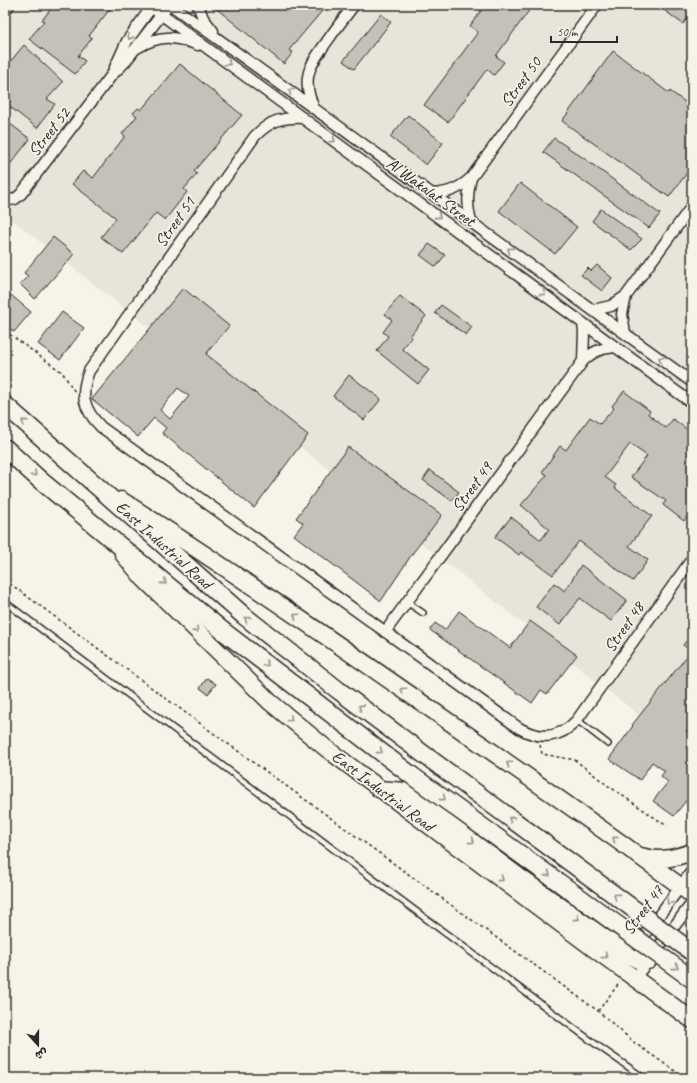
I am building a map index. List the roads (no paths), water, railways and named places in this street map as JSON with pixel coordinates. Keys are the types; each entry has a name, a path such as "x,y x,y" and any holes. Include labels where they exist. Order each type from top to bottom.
{"highway":[{"name":"East Industrial Road","path":"5,404 243,616 426,756 692,952"},
{"name":"East Industrial Road","path":"5,448 40,480 223,631 411,775 692,979"}],"main road":[{"name":"East Industrial Road","path":"96,484 345,649 562,801 686,891"},
{"name":"East Industrial Road","path":"102,530 144,579 270,702 327,749 380,788 405,791 518,876 628,968"},
{"path":"636,854 659,859 679,856 692,852"},
{"path":"648,961 638,960 628,968 692,1020"}],"street":[{"path":"5,11 10,5"},
{"name":"Street 52","path":"6,201 15,199 21,194 111,76 170,5"},
{"name":"Al Wakalat Street","path":"170,5 692,382"},
{"path":"198,5 203,18 219,40"},
{"path":"314,108 309,96 307,84 309,71 314,60 354,5"},
{"name":"Street 50","path":"433,194 444,194 454,190 471,178 597,5"},
{"name":"Street 52","path":"111,76 127,41 152,6"},
{"name":"Al Wakalat Street","path":"152,6 208,49 692,402"},
{"path":"134,50 147,43 162,38 179,38 208,49"},
{"name":"Street 51","path":"303,118 289,117 276,120 264,127 255,136 89,371 84,382 83,395 86,407 92,418 101,426 385,632"},
{"name":"Street 50","path":"471,178 467,200 471,222"},
{"path":"593,310 611,306 626,296 692,206"},
{"path":"625,333 622,314 626,296"},
{"path":"583,322 583,361"},
{"name":"Street 49","path":"385,632 583,361 589,354 596,350 616,347"},
{"name":"Street 48","path":"580,717 692,559"},
{"path":"385,632 519,728 527,732 540,736 554,735 570,727 580,717"},
{"name":"Street 47","path":"628,968 686,891 692,871"},
{"name":"Street 47","path":"648,961 692,903"}],"lane":[{"path":"5,602 437,927 644,1078"},
{"path":"407,602 423,613"},
{"path":"580,717 608,744"}]}
